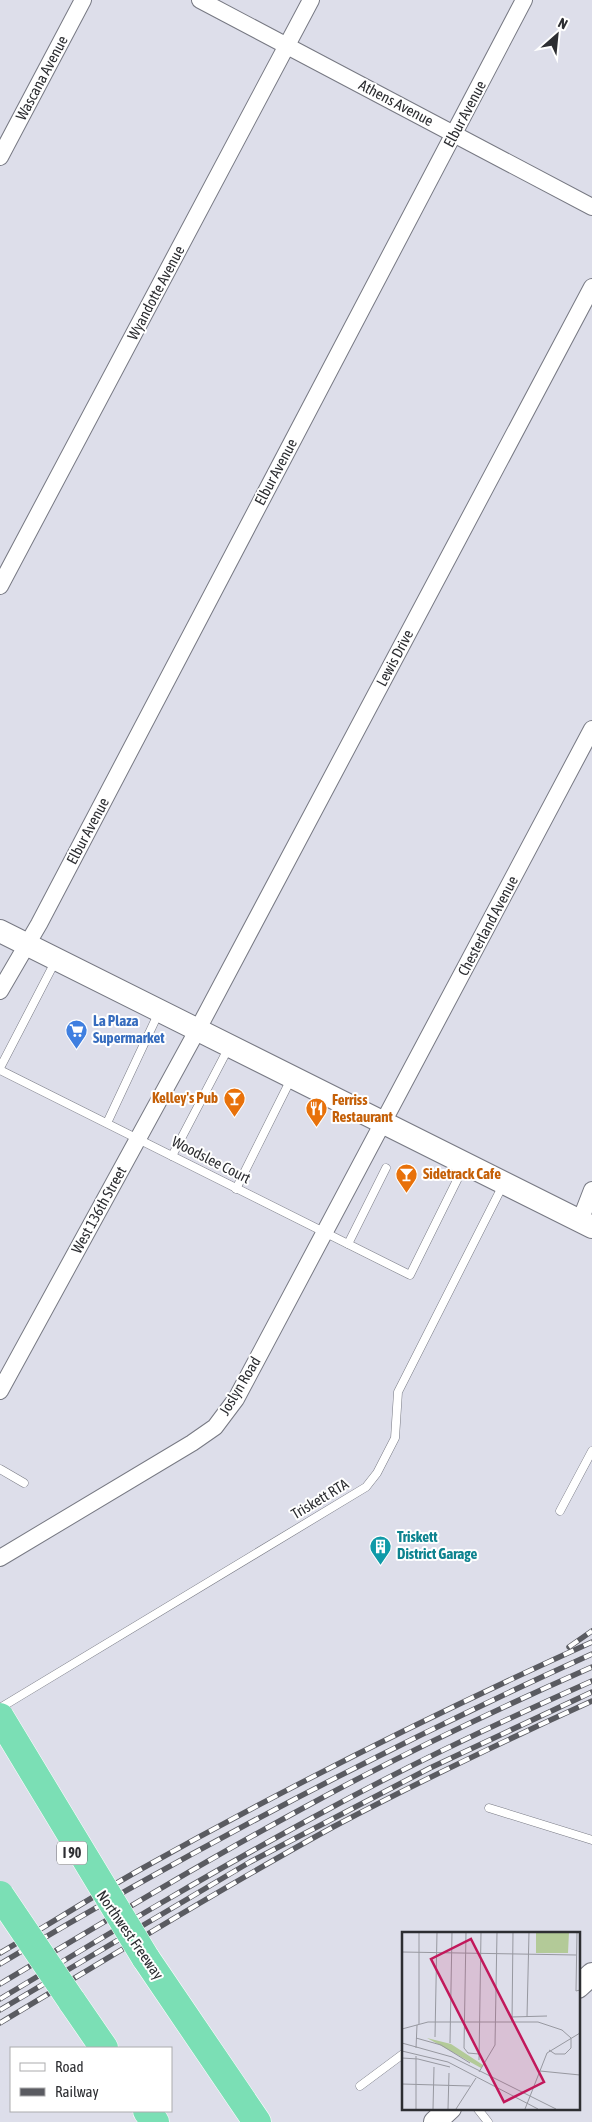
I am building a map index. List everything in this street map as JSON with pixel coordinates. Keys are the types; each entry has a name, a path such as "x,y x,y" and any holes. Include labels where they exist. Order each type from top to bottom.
{"highway":[{"path":"0,1717 145,1957"},
{"name":"Northwest Freeway","path":"0,1750 145,1957 257,2122"},
{"path":"0,1895 103,2047"}],"main road":[{"path":"0,931 586,1224"},
{"path":"580,1985 592,1974"},
{"path":"435,2122 448,2110"}],"street":[{"name":"Wascana Avenue","path":"0,157 84,0"},
{"name":"Athens Avenue","path":"200,0 592,207"},
{"name":"Wyandotte Avenue","path":"0,586 311,0"},
{"name":"Elbur Avenue","path":"0,991 28,944 524,0"},
{"name":"Lewis Drive","path":"198,1029 592,286"},
{"name":"Chesterland Avenue","path":"383,1122 592,729"},
{"name":"West 136th Street","path":"0,1391 198,1029"},
{"name":"Joslyn Road","path":"0,1558 192,1443 215,1426 236,1399 383,1122"},
{"path":"586,1224 592,1190"}],"lane":[{"path":"0,1069 57,958"},
{"path":"107,1123 160,1010"},
{"path":"172,1156 230,1045"},
{"name":"Woodslee Court","path":"0,1069 410,1275 465,1164"},
{"path":"236,1189 292,1077"},
{"path":"348,1244 386,1168"},
{"name":"Triskett RTA","path":"0,1708 366,1487 377,1473 394,1438 398,1392 503,1184"},
{"path":"560,1512 592,1452"},
{"path":"0,1469 24,1482"},
{"path":"489,1808 592,1840"},
{"path":"360,2086 402,2055"},
{"path":"479,2110 488,2122"}],"railway":[{"path":"569,1647 592,1631"},
{"path":"0,1953 125,1878 253,1808 422,1722 592,1642"},
{"path":"0,1964 145,1880 366,1762 592,1654"},
{"path":"0,1984 191,1871 342,1787 448,1734 592,1667"},
{"path":"0,1999 122,1926 286,1832 458,1743 592,1681"},
{"path":"0,2010 250,1862 430,1768 592,1692"},
{"path":"0,2023 207,1899 333,1827 461,1762 592,1701"}],"place":[{"name":"La Plaza Supermarket","path":"77,1049"},
{"name":"Kelley's Pub","path":"234,1117"},
{"name":"Ferriss Restaurant","path":"316,1128"},
{"name":"Sidetrack Cafe","path":"407,1193"},
{"name":"Triskett District Garage","path":"381,1565"}]}
